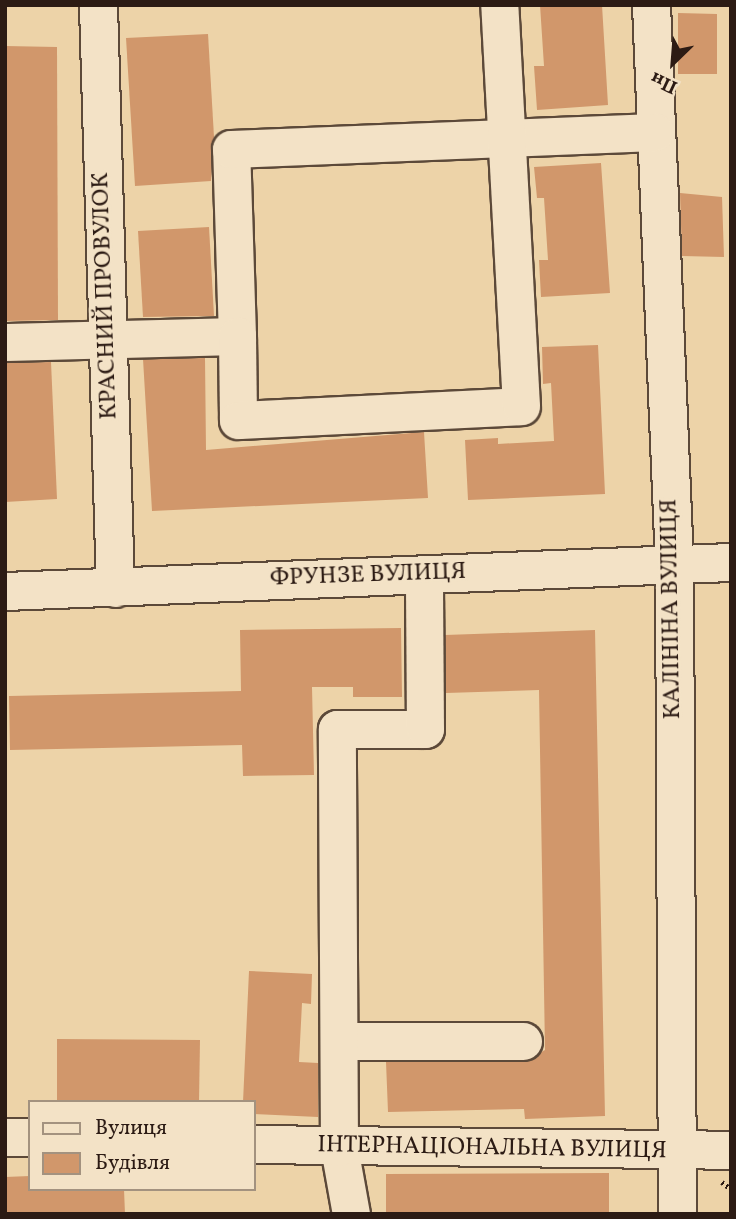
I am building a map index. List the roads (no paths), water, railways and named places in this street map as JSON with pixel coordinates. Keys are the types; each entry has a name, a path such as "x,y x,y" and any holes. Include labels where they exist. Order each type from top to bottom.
{"street":[{"name":"КРАСНИЙ ПРОВУЛОК","path":"98,5 115,587"},
{"path":"499,5 505,137 521,406 239,421 231,149 505,137 655,132"},
{"name":"КАЛІНІНА ВУЛИЦЯ","path":"651,5 674,564 677,1214"},
{"path":"5,342 237,335"},
{"name":"ФРУНЗЕ ВУЛИЦЯ","path":"5,591 731,562"},
{"path":"351,1214 340,1147 337,729 425,729 424,574"},
{"path":"341,1041 523,1041"},
{"path":"5,1136 28,1137"},
{"name":"ІНТЕРНАЦІОНАЛЬНА ВУЛИЦЯ","path":"256,1144 677,1153 731,1150"}]}
